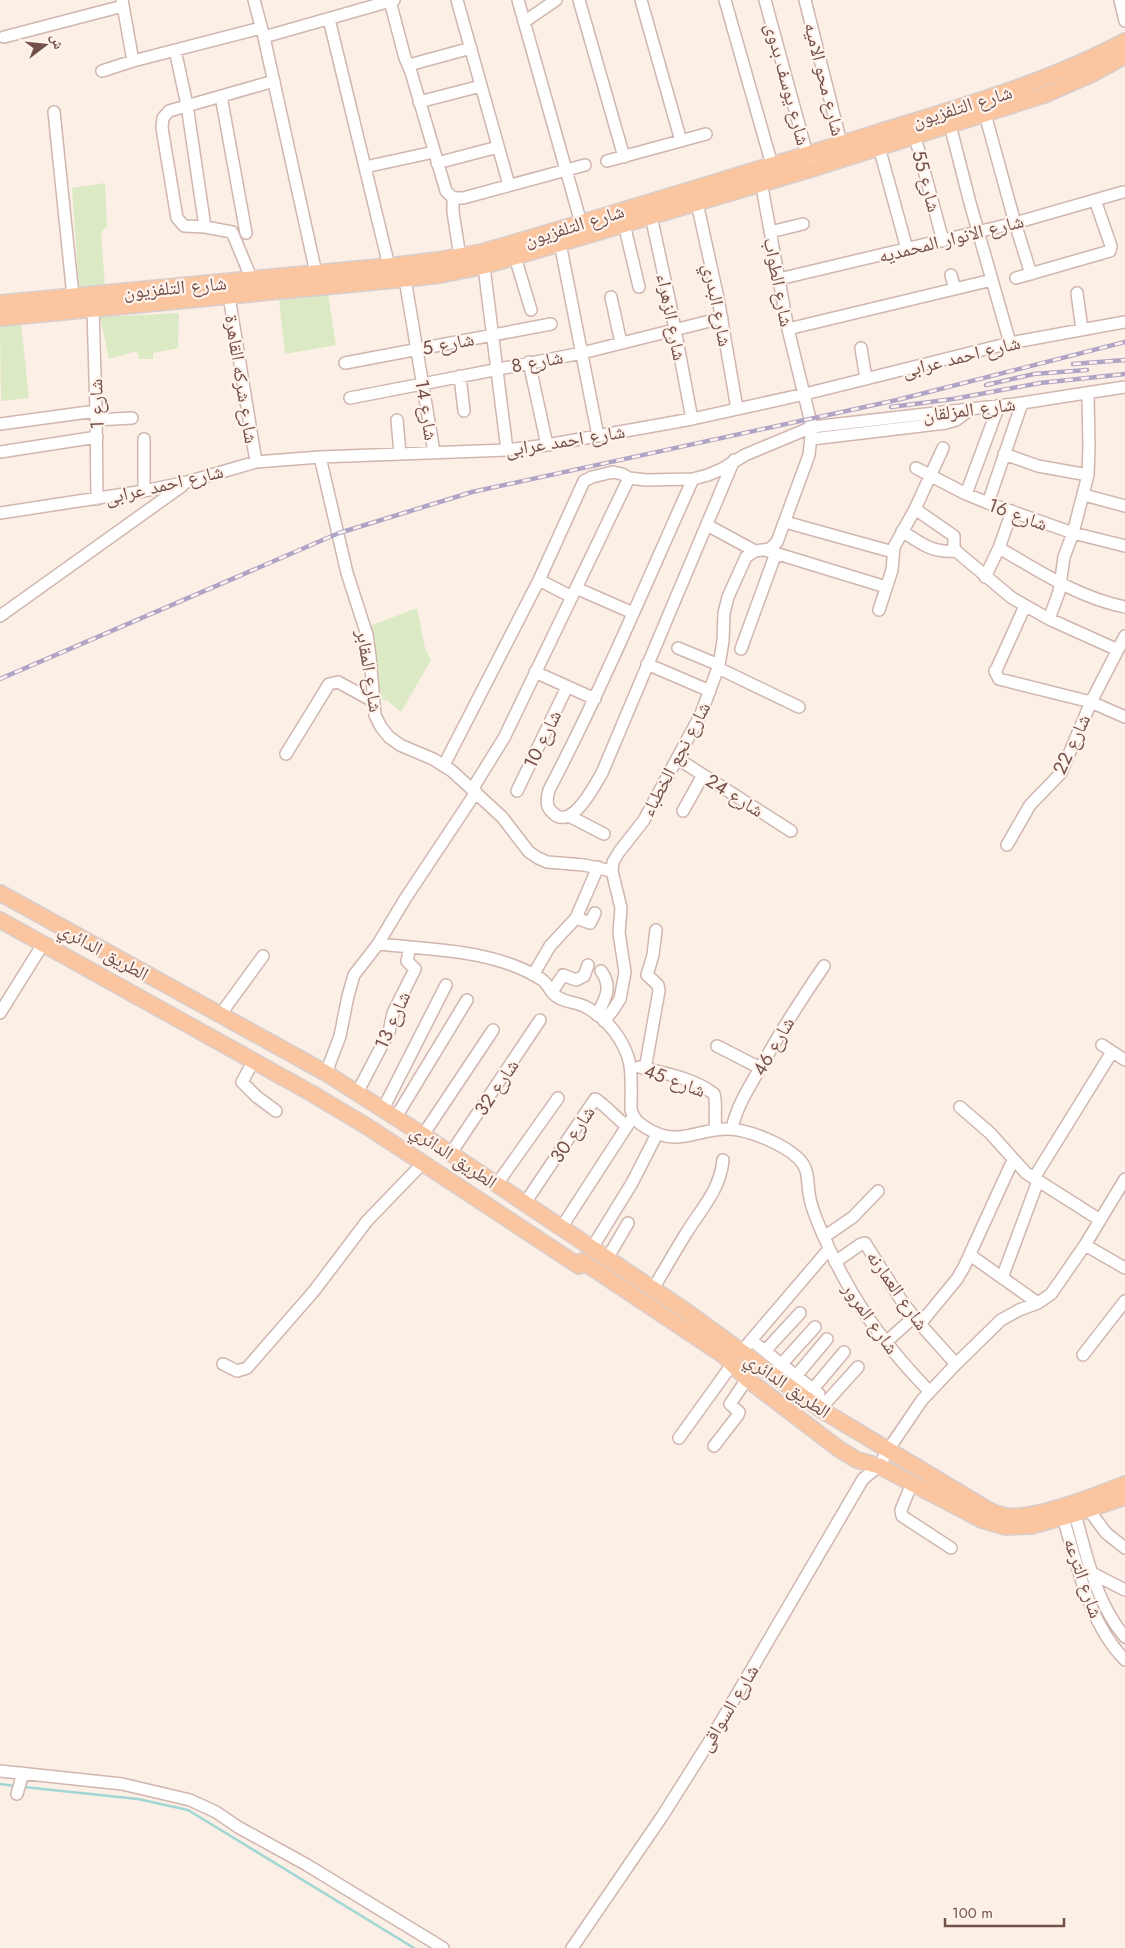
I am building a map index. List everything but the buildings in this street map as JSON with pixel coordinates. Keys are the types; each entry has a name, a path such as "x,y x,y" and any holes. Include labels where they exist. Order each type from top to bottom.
{"main road":[{"name":"شارع التلفزيون","path":"948,118 986,114 1063,71 1125,41"},
{"name":"شارع التلفزيون","path":"0,303 390,266 439,268 460,257 484,259 581,223 809,162 1018,96 1068,85 1125,56"},
{"name":"شارع التلفزيون","path":"843,150 878,147 913,128"},
{"name":"شارع التلفزيون","path":"0,318 406,279 439,268 484,259 515,256 560,243 697,203 764,173 809,162"},
{"name":"الطريق الدائري","path":"0,893 326,1074 451,1153 653,1290 737,1357 747,1379 822,1437 857,1460 878,1466 982,1520 994,1524 1019,1527 1076,1514 1125,1496"},
{"name":"الطريق الدائري","path":"0,920 311,1092 579,1266 582,1261 724,1355 737,1357 776,1370 817,1397 870,1439 985,1508 1006,1516 1017,1516 1054,1508 1125,1484"},
{"path":"179,1019 191,999"},
{"path":"479,1200 494,1183"},
{"path":"857,1460 870,1439"}],"street":[{"path":"254,0 274,81 316,273"},
{"path":"457,0 509,185"},
{"path":"518,0 581,223"},
{"path":"524,22 556,0"},
{"path":"579,0 624,157"},
{"path":"641,0 681,141"},
{"name":"شارع الطواب","path":"725,0 764,173 770,232 788,329 805,394"},
{"name":"شارع يوسف بدوى","path":"765,0 809,162"},
{"name":"شارع محو الاميه","path":"805,0 843,150"},
{"path":"1120,0 1125,21"},
{"path":"102,71 175,50 329,19 392,1 406,58 435,157 446,190 453,198 453,212 460,257"},
{"path":"4,37 123,3 133,61"},
{"path":"329,19 390,266"},
{"path":"409,65 471,48"},
{"path":"175,50 187,105 205,227"},
{"path":"252,280 232,232 205,227 184,226 177,218 162,128 165,114 169,111 274,81"},
{"path":"419,102 481,86"},
{"path":"221,96 246,233"},
{"path":"54,112 73,296"},
{"path":"986,114 1015,223 1031,274"},
{"path":"948,118 1010,343"},
{"name":"شارع 55","path":"913,128 943,241"},
{"path":"607,161 706,134"},
{"path":"365,167 498,147"},
{"path":"878,147 907,249"},
{"path":"453,198 463,198 585,165"},
{"name":"شارع الانوار المحمديه","path":"779,280 1015,223 1122,192"},
{"path":"1016,278 1110,251 1111,246 1095,200"},
{"name":"شارع البدري","path":"697,203 722,318 737,409"},
{"name":"شارع الزهراء","path":"651,216 692,419"},
{"path":"624,224 639,287"},
{"path":"770,232 803,224"},
{"path":"560,243 598,436"},
{"path":"515,256 531,310"},
{"path":"484,259 507,450"},
{"path":"951,275 955,289"},
{"name":"شارع 14","path":"406,279 434,452"},
{"path":"788,329 992,280"},
{"path":"1076,293 1082,330"},
{"name":"شارع شركه القاهرة","path":"228,296 256,462"},
{"path":"611,297 621,343"},
{"name":"شارع 1","path":"92,309 97,437 97,500"},
{"name":"شارع 8","path":"350,398 582,352 722,318"},
{"name":"شارع احمد عرابى","path":"0,513 144,492 256,462 320,457 507,450 546,445 692,419 805,394 1010,343 1125,322"},
{"name":"شارع 5","path":"345,363 551,324"},
{"path":"862,348 866,379"},
{"path":"530,362 546,445"},
{"path":"460,376 464,411"},
{"path":"1119,388 1125,395"},
{"name":"شارع المزلقان","path":"444,765 539,580 584,481 592,477 614,472 629,478 646,480 693,479 708,476 734,460 812,427 1088,394 1119,388"},
{"name":"شارع نجع الخطباء","path":"612,871 613,862 644,820 701,714 719,667 723,641 724,613 728,597 746,557 770,549 777,542 804,472 812,440 812,427 805,394"},
{"path":"1049,619 1060,583 1064,557 1073,533 1088,475 1090,448 1088,394"},
{"path":"988,503 1022,402"},
{"path":"966,494 999,405"},
{"path":"812,440 946,423 956,420 972,408"},
{"path":"0,424 96,416 132,418"},
{"path":"398,420 400,454"},
{"path":"0,452 97,437"},
{"path":"144,439 144,492"},
{"path":"880,610 892,570 893,552 943,448"},
{"path":"1004,454 1038,466 1088,475"},
{"name":"شارع المقابر","path":"320,457 347,573 366,635 372,671 375,715 381,727 389,737 400,745 444,765 474,790 513,830 529,852 538,858 547,862 584,865 612,871"},
{"path":"693,479 596,699 547,797 550,811 556,816 563,818 569,816 579,808 602,773 734,460"},
{"name":"شارع 16","path":"916,468 966,494 988,503 1073,533 1125,546"},
{"path":"326,1074 340,1036 354,975 378,944 474,790 504,738 629,478"},
{"path":"0,616 187,482"},
{"path":"1084,495 1125,506"},
{"path":"915,508 954,536 956,551 985,577 1025,606 1049,619 1123,642"},
{"path":"985,577 999,548 1012,511"},
{"path":"785,522 893,552"},
{"path":"707,525 765,551 886,587"},
{"path":"902,531 932,550 956,551"},
{"path":"999,548 1060,583 1101,600 1125,607"},
{"path":"741,649 765,551"},
{"path":"539,580 633,613"},
{"path":"1025,606 996,668 996,676 1003,681 1091,702 1125,717"},
{"name":"شارع 22","path":"1007,845 1030,805 1061,773 1091,702 1123,642"},
{"path":"678,648 799,707"},
{"path":"647,664 710,691"},
{"path":"535,672 596,699"},
{"path":"286,754 328,684 338,682 374,701"},
{"name":"شارع 10","path":"517,791 567,687"},
{"name":"شارع 24","path":"678,759 791,831"},
{"path":"683,811 704,775"},
{"path":"569,816 604,834"},
{"path":"533,975 550,946 576,918 598,868"},
{"path":"601,1018 613,1010 620,999 625,972 619,933 621,902 612,871"},
{"path":"576,918 590,923 595,913"},
{"path":"645,1069 659,991 658,985 647,975 653,955 656,930"},
{"path":"0,1013 43,944"},
{"path":"378,944 486,957 513,965 544,981 552,992 560,998 584,1006 601,1018 621,1042 630,1065 630,1121 561,1228"},
{"name":"شارع 13","path":"357,1093 389,1032 393,1014 415,969 407,961 410,948"},
{"path":"220,1015 263,956"},
{"path":"552,992 563,976 576,980 584,976 588,965"},
{"name":"شارع 46","path":"732,1129 737,1111 783,1026 824,966"},
{"path":"601,971 607,982 608,989 601,1018"},
{"path":"383,1109 446,985"},
{"path":"396,1117 467,1000"},
{"name":"شارع 32","path":"451,1153 540,1020"},
{"path":"423,1135 493,1030"},
{"path":"1102,1045 1125,1060"},
{"path":"717,1046 760,1068"},
{"path":"1002,1278 1036,1179 1112,1052"},
{"path":"254,1060 242,1082 257,1097 276,1111"},
{"name":"شارع 45","path":"630,1065 681,1079 714,1094 716,1130"},
{"path":"494,1183 558,1098"},
{"name":"شارع 30","path":"525,1203 596,1099 610,1112 630,1121"},
{"path":"960,1107 990,1133 1013,1160 1036,1179 1100,1220"},
{"path":"630,1121 657,1134 674,1138 732,1129"},
{"name":"شارع المرور","path":"732,1129 767,1140 784,1148 799,1158 805,1165 811,1205 835,1262 858,1304 900,1361 930,1391"},
{"path":"592,1248 632,1183 657,1134"},
{"path":"653,1290 685,1235 715,1190 722,1170 723,1160"},
{"path":"886,1342 917,1321 957,1278 970,1255 1013,1160"},
{"path":"223,1364 237,1372 247,1368 314,1291 367,1221 423,1163"},
{"path":"970,1255 1038,1303 1051,1294 1085,1245 1125,1179"},
{"path":"824,1236 853,1217 878,1191"},
{"path":"607,1259 628,1223"},
{"name":"شارع العمارنه","path":"835,1262 865,1243 893,1288 917,1321 956,1364"},
{"path":"1085,1245 1125,1268"},
{"path":"679,1438 737,1357 829,1249"},
{"path":"1083,1355 1125,1301"},
{"name":"شارع السواقى","path":"572,1948 663,1815 709,1742 863,1479 878,1466 930,1391 956,1364 1002,1320 1019,1310 1038,1303"},
{"path":"765,1351 800,1313"},
{"path":"751,1340 765,1351 776,1370 814,1326"},
{"path":"817,1397 792,1381 827,1339"},
{"path":"817,1397 844,1352"},
{"path":"817,1397 858,1366"},
{"path":"714,1446 738,1415 739,1412 730,1404 747,1379"},
{"path":"912,1483 901,1510 902,1516 951,1548"},
{"path":"1076,1514 1125,1548"},
{"name":"شارع الترعه","path":"1076,1514 1092,1573 1104,1606 1125,1638"},
{"name":"شارع الترعه","path":"1076,1514 1092,1609 1110,1642 1125,1660"},
{"path":"1092,1573 1125,1590"},
{"path":"0,1771 122,1784 190,1800 216,1812 238,1827 307,1865 443,1948"},
{"path":"17,1794 22,1773"}],"green space":[{"path":"105,183 107,226 101,233 105,285 79,289 72,188"},
{"path":"328,294 336,345 285,354 279,300"},
{"path":"179,313 178,348 153,353 153,359 139,359 137,351 109,359 100,317"},
{"path":"21,324 29,398 1,401 0,326"},
{"path":"417,608 425,648 431,660 401,712 388,701 379,699 367,627"}],"waterway":[{"path":"0,1784 16,1786"},
{"path":"24,1787 138,1799 188,1810 414,1948"}],"railway":[{"path":"0,679 339,533 472,492 897,400 1125,342"},
{"path":"1073,364 1125,360"},
{"path":"986,385 1034,374 1087,370"},
{"path":"891,407 953,399 1040,383 1125,374"}]}
